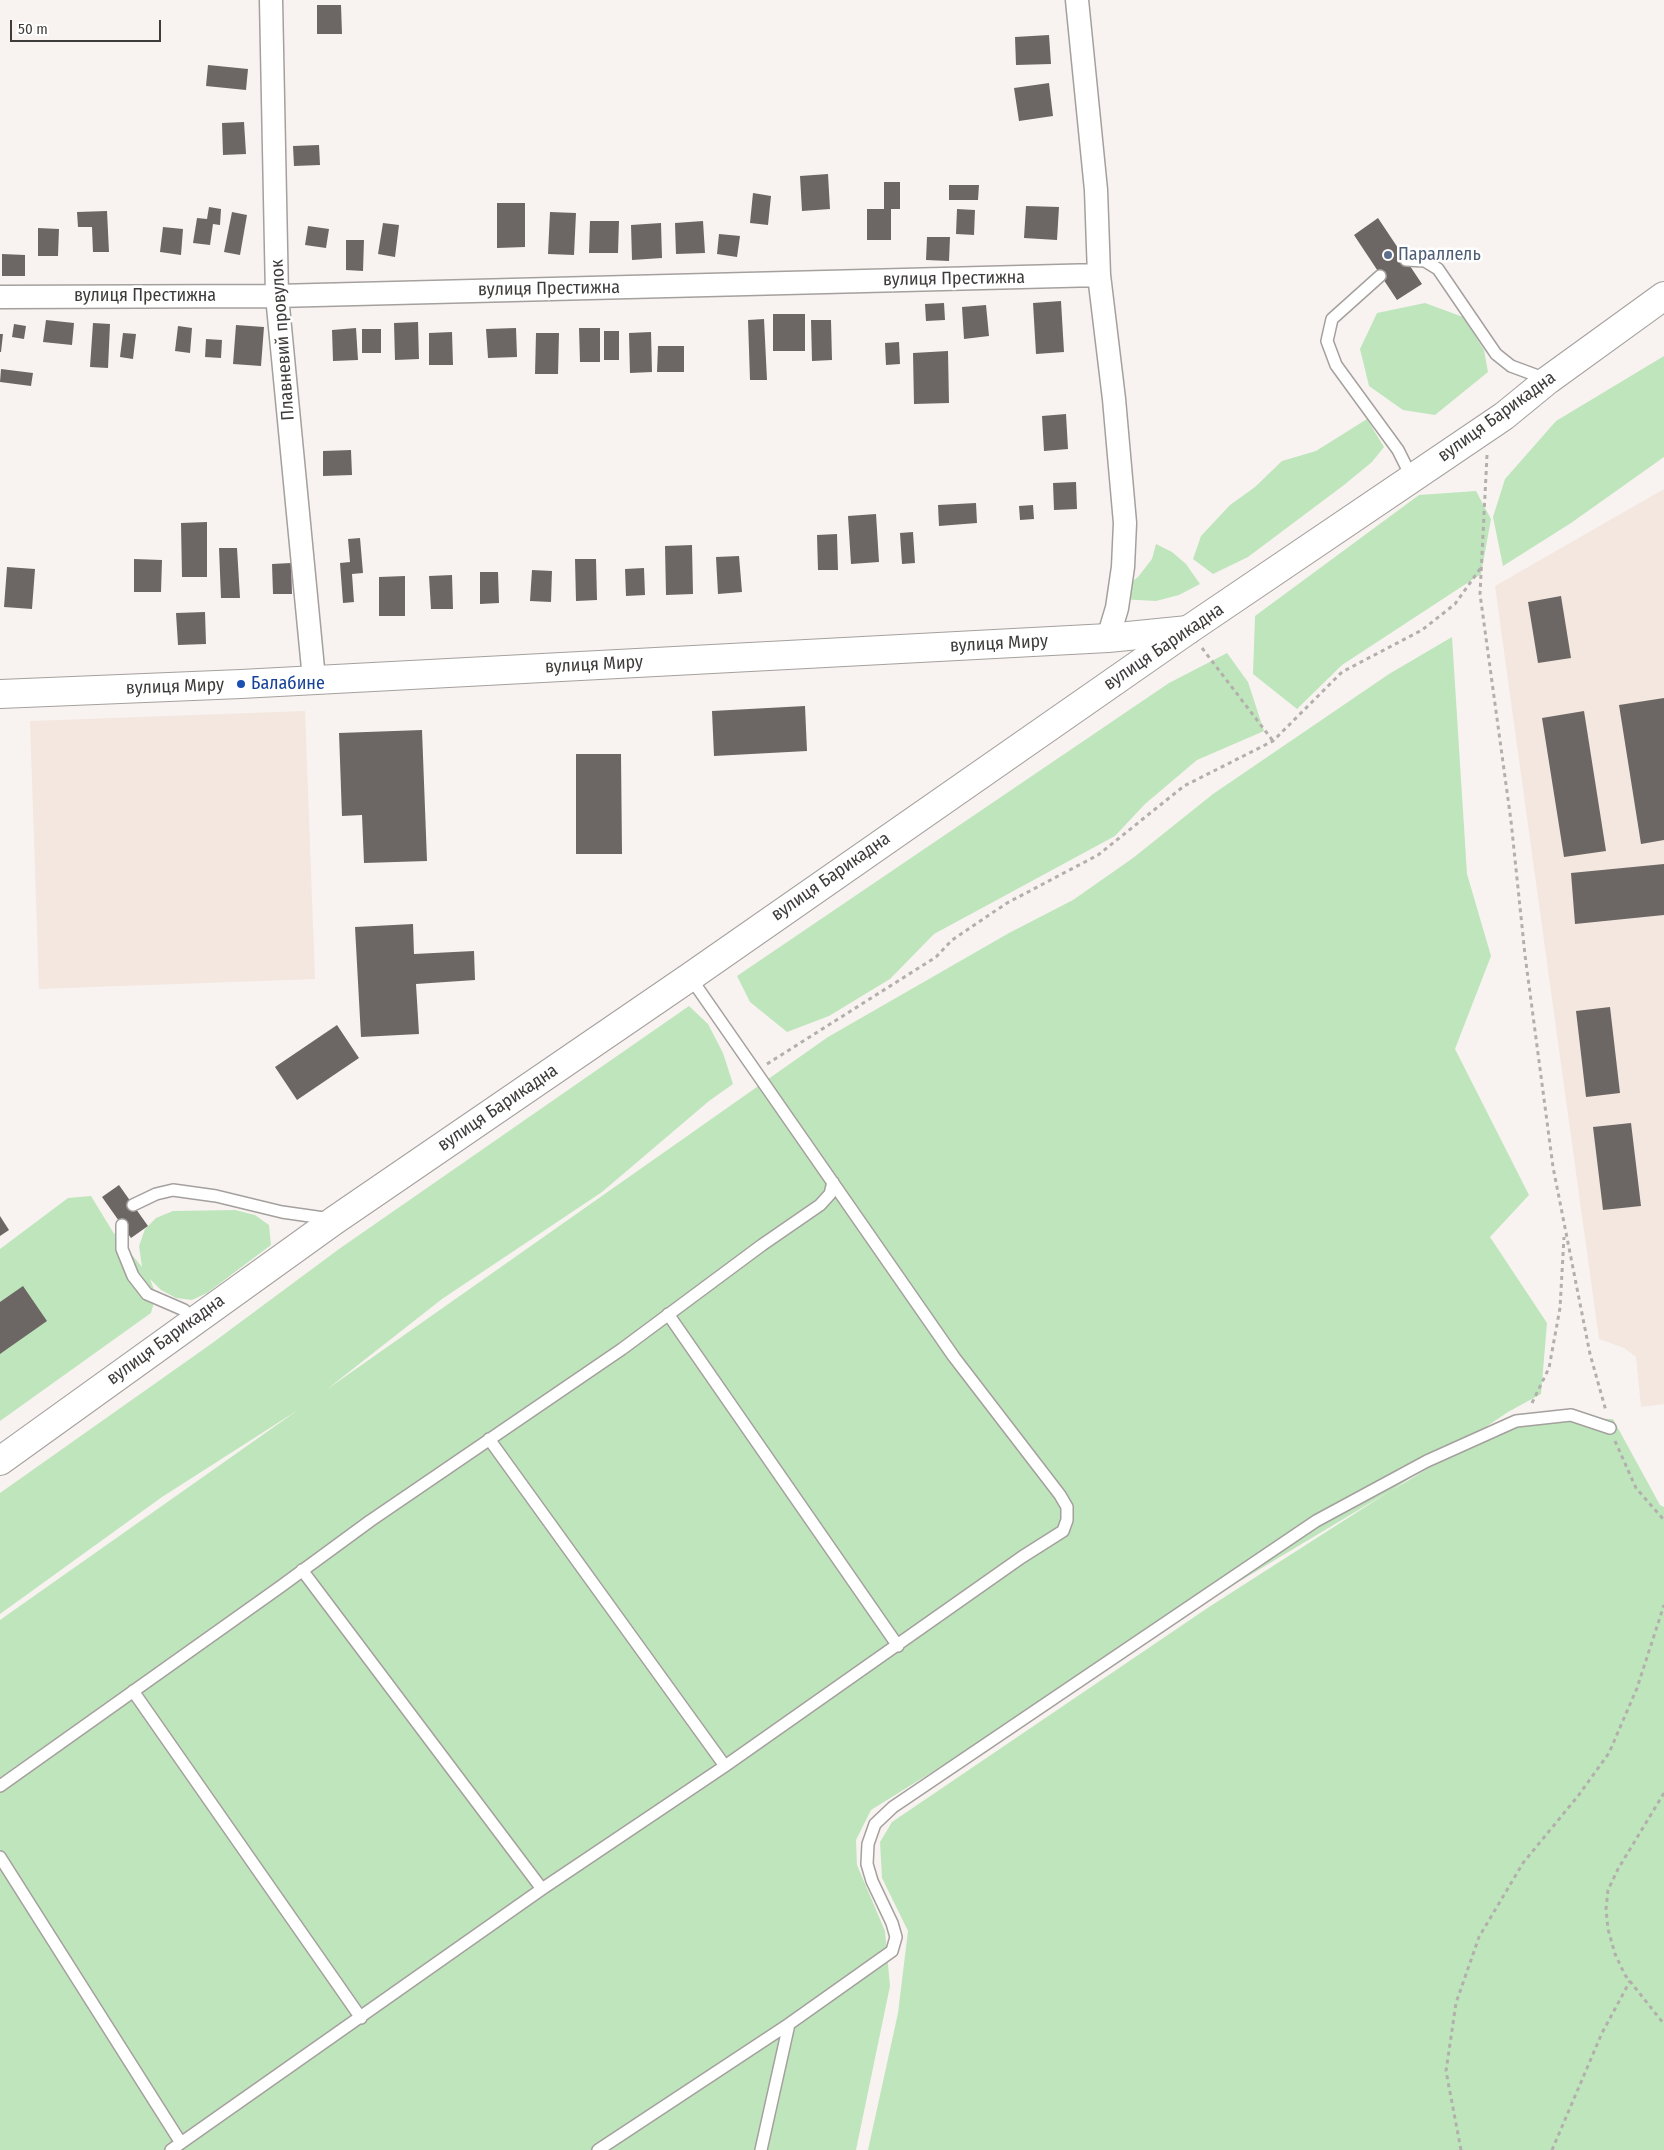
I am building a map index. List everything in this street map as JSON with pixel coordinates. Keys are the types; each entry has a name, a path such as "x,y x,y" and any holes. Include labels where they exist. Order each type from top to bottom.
{"main road":[{"name":"вулиця Барикадна","path":"0,1461 335,1220 690,977 1188,630 1504,416 1548,380 1664,296"},
{"name":"вулиця Миру","path":"0,694 314,680 1108,638 1188,630"}],"street":[{"name":"Плавневий провулок","path":"272,0 277,296 314,680"},
{"path":"1077,0 1096,190 1099,275 1114,400 1125,524 1123,567 1117,608 1108,638"},
{"name":"вулиця Престижна","path":"0,297 277,296 1099,275"}],"lane":[{"path":"1406,260 1424,260 1438,269 1496,354 1511,366 1548,380"},
{"path":"1380,276 1332,319 1328,341 1336,364 1398,450 1412,478"},
{"path":"171,2150 542,1889 725,1766 1022,1557 1063,1531 1067,1520 1067,1507 954,1357 690,977"},
{"path":"0,1786 488,1439 622,1349 820,1205 830,1194 834,1182"},
{"path":"133,1206 156,1194 173,1190 216,1196 282,1212 335,1220"},
{"path":"122,1225 122,1248 133,1276 147,1294 184,1310 194,1320"},
{"path":"668,1314 898,1646"},
{"path":"598,2150 790,2024 892,1951 896,1937 892,1922 872,1881 867,1864 868,1844 875,1824 893,1807 1316,1521 1427,1461 1516,1421 1571,1415 1610,1428"},
{"path":"488,1439 725,1766"},
{"path":"302,1570 542,1889"},
{"path":"133,1691 361,2018"},
{"path":"0,1857 181,2143"},
{"path":"761,2150 790,2024"}],"path":[{"path":"1488,450 1480,594 1553,1167 1564,1231 1590,1354 1610,1428 1624,1465 1636,1488 1664,1519"},
{"path":"756,1070 936,957 952,940 1007,903 1098,855 1184,786 1273,741 1342,672 1422,630 1455,604 1482,566"},
{"path":"1188,630 1273,741"},
{"path":"1516,1421 1531,1404 1549,1368 1560,1308 1564,1231"},
{"path":"1461,2150 1446,2071 1456,2003 1480,1937 1523,1862 1578,1796 1609,1753 1637,1688 1664,1605"},
{"path":"1664,1793 1608,1890 1606,1909 1608,1929 1615,1954 1630,1981 1664,2024"},
{"path":"1552,2150 1602,2033 1630,1981"}],"shaded area":[{"path":"1664,489 1664,1404 1641,1407 1636,1357 1624,1348 1599,1339 1495,586"},
{"path":"305,711 315,979 39,989 30,721"}],"green space":[{"path":"1425,303 1463,317 1484,350 1488,372 1435,415 1403,410 1369,386 1360,349 1377,313"},
{"path":"1664,356 1664,457 1571,523 1503,566 1493,517 1505,479 1556,421"},
{"path":"1367,419 1384,447 1372,462 1344,485 1248,557 1213,574 1193,559 1201,536 1230,505 1255,487 1282,461 1316,451"},
{"path":"1476,491 1491,519 1481,574 1342,665 1297,709 1253,674 1255,616 1419,495"},
{"path":"1156,544 1172,552 1186,564 1200,584 1179,595 1156,601 1119,599 1120,591 1138,577 1152,559"},
{"path":"1452,637 1467,874 1491,956 1455,1049 1529,1195 1490,1237 1547,1323 1541,1394 1508,1412 1391,1491 1512,1417 1613,1419 1660,1505 1664,1507 1664,2150 868,2150 898,2013 908,1931 882,1878 880,1842 892,1822 1209,1607 1390,1491 1215,1596 871,1810 856,1840 857,1865 885,1931 890,1986 856,2150 0,2150 0,1620 298,1410 162,1497 0,1614 0,1493 211,1344 339,1249 689,1006 708,1024 723,1053 733,1084 709,1101 602,1192 442,1299 326,1390 828,1037 1009,933 1073,900 1133,858 1213,794 1389,674"},
{"path":"1227,653 1248,682 1264,731 1197,760 1145,804 1115,836 934,934 890,979 829,1016 787,1032 750,1002 737,976 1169,683"},
{"path":"91,1196 113,1232 142,1267 139,1246 145,1229 156,1218 173,1211 235,1210 255,1215 269,1225 271,1245 207,1293 192,1300 176,1298 161,1290 150,1279 156,1295 151,1313 0,1421 0,1249 68,1198"}],"building":[{"path":"317,5 341,5 342,34 317,34"},
{"path":"1049,35 1051,64 1016,65 1015,37"},
{"path":"208,65 248,69 246,90 206,86"},
{"path":"1049,83 1053,116 1019,121 1014,88"},
{"path":"244,122 246,154 223,155 222,123"},
{"path":"319,145 320,165 294,166 293,146"},
{"path":"828,174 830,209 802,211 800,176"},
{"path":"884,182 900,182 900,209 891,209 891,240 867,240 867,209 884,209"},
{"path":"949,185 979,185 978,200 949,200"},
{"path":"753,193 771,196 768,225 750,223"},
{"path":"497,203 525,203 525,247 497,248"},
{"path":"1026,206 1059,207 1057,240 1024,238"},
{"path":"209,207 221,209 220,225 213,224 210,245 193,243 197,218 207,219"},
{"path":"957,209 975,210 974,235 956,234"},
{"path":"107,211 109,252 93,252 92,227 78,227 77,212"},
{"path":"232,212 247,215 240,255 224,252"},
{"path":"550,212 576,213 574,255 548,254"},
{"path":"1378,218 1422,284 1397,300 1354,235"},
{"path":"590,221 619,221 618,253 589,253"},
{"path":"703,221 705,253 676,254 675,223"},
{"path":"383,223 399,225 395,257 378,254"},
{"path":"661,223 662,258 632,260 631,225"},
{"path":"308,226 329,229 326,248 305,245"},
{"path":"163,227 183,229 181,255 160,252"},
{"path":"38,228 59,229 58,256 38,256"},
{"path":"719,234 740,236 737,257 717,254"},
{"path":"927,237 950,237 949,261 926,260"},
{"path":"346,240 364,240 363,271 346,270"},
{"path":"2,254 25,255 25,276 2,276"},
{"path":"1061,301 1064,352 1036,354 1033,303"},
{"path":"944,303 945,320 926,321 925,304"},
{"path":"986,305 989,336 964,339 962,307"},
{"path":"773,314 805,314 805,351 773,351"},
{"path":"764,319 767,380 750,380 748,320"},
{"path":"46,320 74,323 72,345 43,342"},
{"path":"811,320 831,320 832,360 812,361"},
{"path":"418,322 419,359 395,360 394,323"},
{"path":"93,323 110,324 108,368 90,367"},
{"path":"14,324 26,326 24,339 12,337"},
{"path":"236,325 264,327 261,366 233,364"},
{"path":"178,326 192,328 190,353 175,351"},
{"path":"356,328 358,360 333,361 332,330"},
{"path":"516,328 517,357 488,358 486,329"},
{"path":"579,328 600,328 600,362 580,362"},
{"path":"362,329 381,329 381,353 362,353"},
{"path":"604,331 619,331 619,360 604,360"},
{"path":"452,332 453,365 429,365 429,333"},
{"path":"651,332 652,372 630,373 629,333"},
{"path":"123,333 136,334 133,359 120,357"},
{"path":"536,333 559,333 558,374 535,374"},
{"path":"0,334 3,334 1,352 0,352"},
{"path":"206,339 222,340 221,358 205,357"},
{"path":"899,342 900,364 886,365 885,343"},
{"path":"658,346 684,346 684,372 657,372"},
{"path":"948,351 949,403 914,404 913,353"},
{"path":"1,369 33,373 31,386 0,382"},
{"path":"1066,414 1068,449 1044,451 1042,416"},
{"path":"351,450 352,475 323,476 323,451"},
{"path":"1076,482 1077,509 1054,510 1053,483"},
{"path":"976,503 977,523 939,526 938,505"},
{"path":"1033,505 1034,519 1020,520 1019,506"},
{"path":"876,514 879,562 851,564 848,516"},
{"path":"207,522 207,577 182,577 181,523"},
{"path":"913,532 915,563 902,564 900,533"},
{"path":"837,534 838,570 818,570 817,535"},
{"path":"360,538 363,573 352,574 354,602 343,603 340,563 350,562 348,539"},
{"path":"692,545 693,594 666,595 665,546"},
{"path":"219,548 237,548 240,598 221,598"},
{"path":"739,556 742,592 718,594 716,557"},
{"path":"134,559 162,560 161,592 134,592"},
{"path":"575,559 596,559 597,600 576,601"},
{"path":"291,563 292,594 273,594 272,564"},
{"path":"7,567 35,569 32,609 4,607"},
{"path":"644,568 645,595 626,596 625,569"},
{"path":"532,570 552,571 551,602 530,601"},
{"path":"480,572 498,572 499,603 480,604"},
{"path":"452,575 453,609 431,609 429,576"},
{"path":"405,576 405,616 379,616 379,577"},
{"path":"1561,596 1571,658 1538,663 1528,602"},
{"path":"205,612 206,644 178,645 176,613"},
{"path":"1664,698 1664,840 1641,844 1619,705"},
{"path":"805,706 807,751 714,756 712,711"},
{"path":"1584,711 1606,851 1564,857 1542,718"},
{"path":"422,730 427,861 364,863 362,815 342,816 339,733"},
{"path":"576,754 621,754 622,854 576,854"},
{"path":"1664,864 1664,915 1575,924 1571,873"},
{"path":"413,924 414,954 474,951 475,980 416,984 419,1034 361,1037 355,927"},
{"path":"1610,1007 1620,1093 1586,1097 1576,1011"},
{"path":"337,1025 359,1058 297,1100 275,1067"},
{"path":"1631,1123 1641,1206 1603,1210 1593,1127"},
{"path":"119,1185 148,1226 131,1238 102,1197"},
{"path":"0,1216 9,1230 0,1236"},
{"path":"23,1286 47,1321 0,1354 0,1302"}],"place":[{"name":"Параллель","path":"1388,255"},
{"name":"Балабине","path":"241,684"}]}
